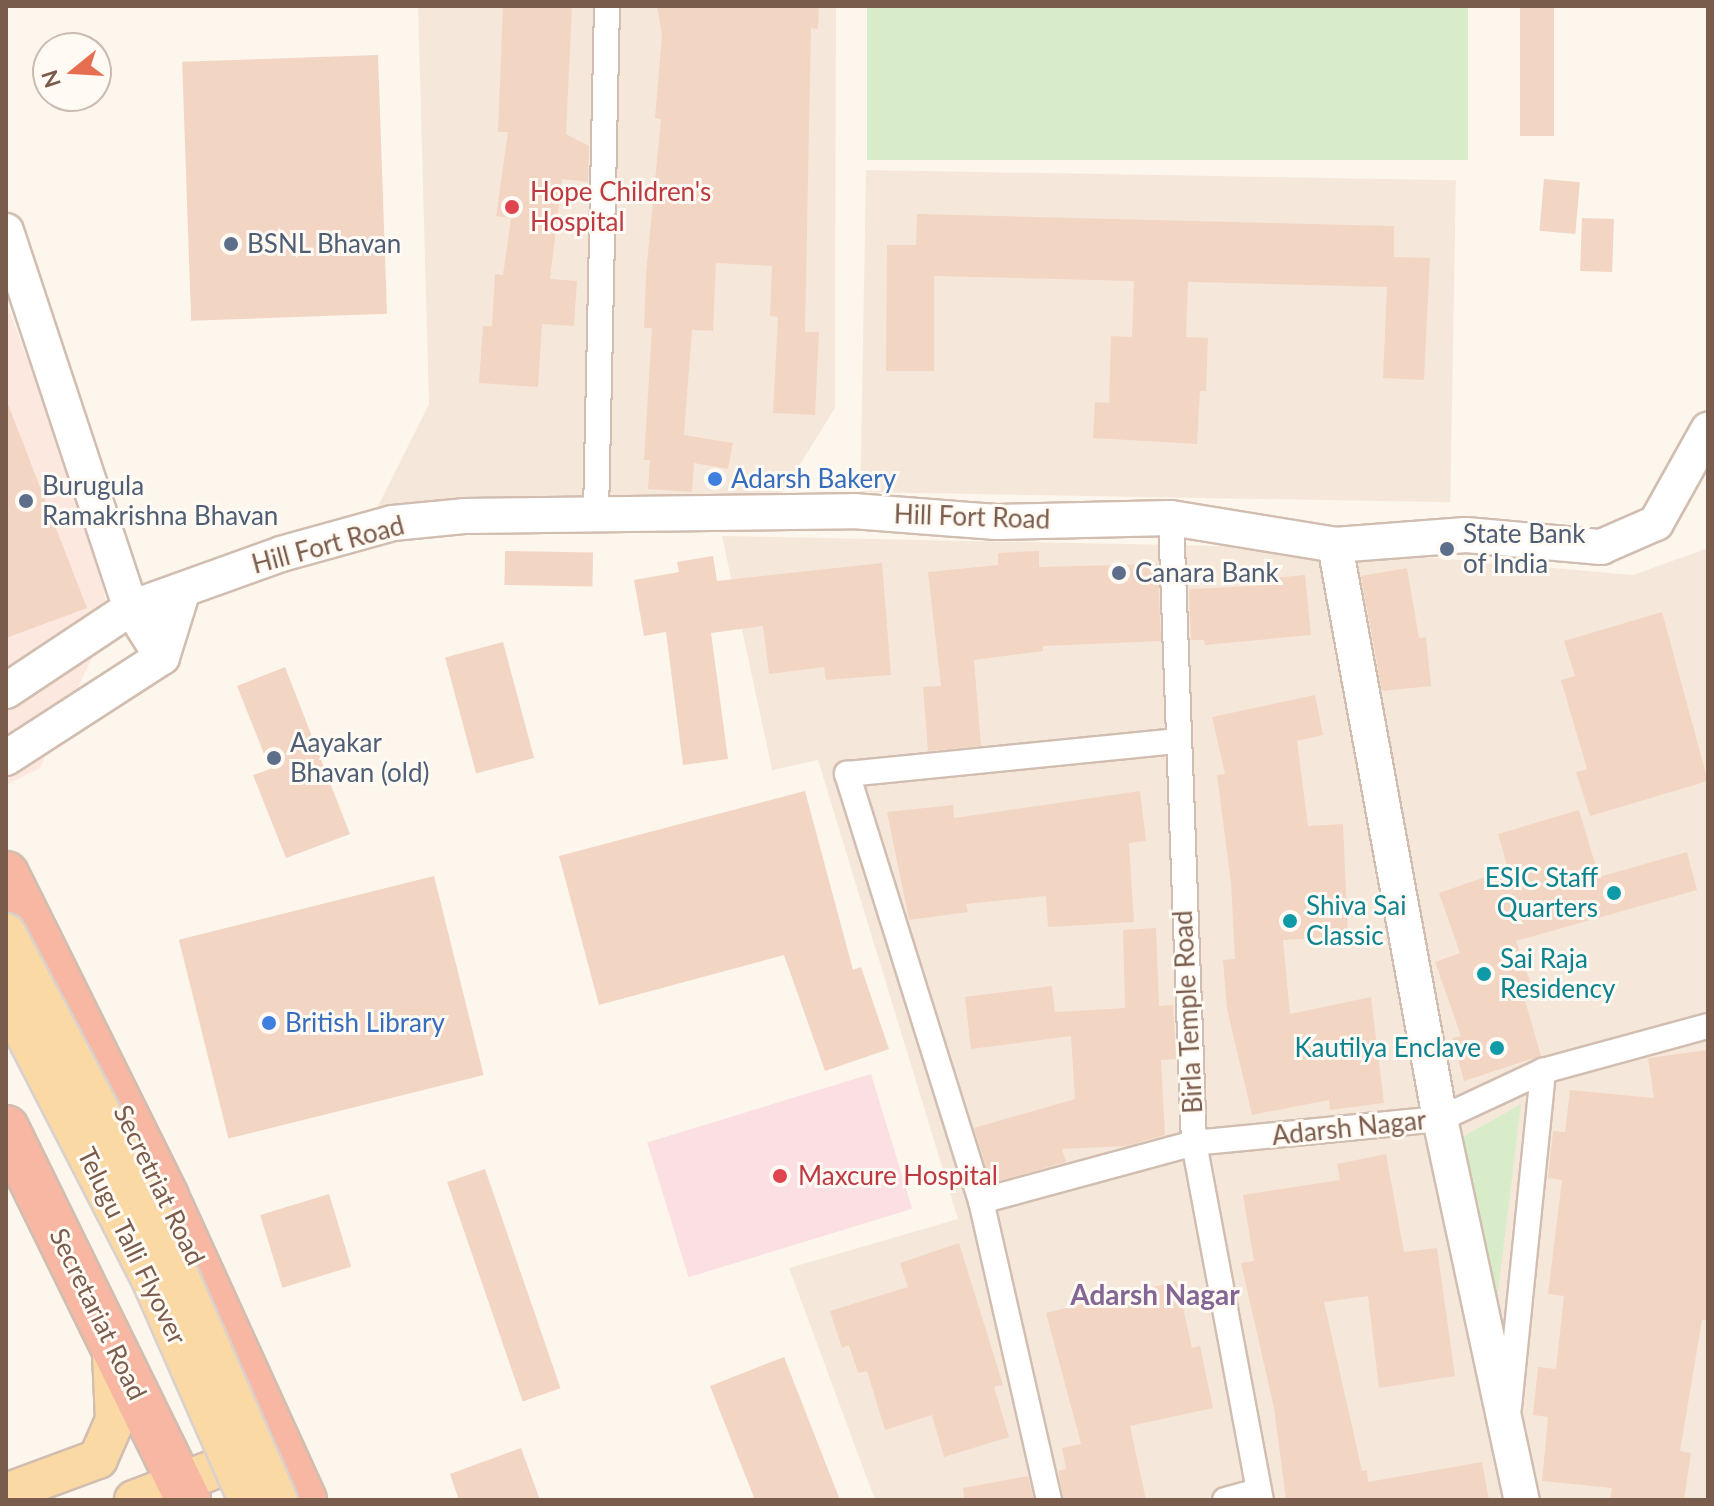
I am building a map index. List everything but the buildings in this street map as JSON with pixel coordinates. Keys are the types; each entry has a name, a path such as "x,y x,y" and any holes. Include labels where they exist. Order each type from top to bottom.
{"highway":[{"name":"Secretriat Road","path":"6,874 166,1197 304,1500"},
{"name":"Secretariat Road","path":"9,1137 185,1491"}],"main road":[{"path":"6,231 131,608 162,657"},
{"name":"Hill Fort Road","path":"6,691 131,608 281,554 393,523 464,516 853,511 997,522 1171,518 1335,545 1466,535 1601,547 1656,523 1708,430"},
{"path":"1335,545 1440,1119 1522,1500"},
{"path":"6,758 162,657 183,590"},
{"name":"Telugu Talli Flyover","path":"6,933 139,1184 278,1500"},
{"name":"Telugu Talli Flyover","path":"6,997 151,1279 248,1500"},
{"path":"6,1493 98,1459 115,1420 111,1341"},
{"path":"134,1500 185,1491 280,1444"}],"street":[{"path":"596,514 607,6"},
{"name":"Birla Temple Road","path":"1171,518 1176,741 1194,1143 1260,1496"},
{"path":"1049,1500 981,1201 847,774 1176,741"},
{"name":"Adarsh Nagar","path":"981,1201 1194,1143 1440,1119 1543,1071 1708,1026"},
{"path":"1507,1429 1543,1071"},
{"path":"1225,1500 1260,1496"}],"shaded area":[{"path":"418,6 836,6 835,408 779,498 377,508 429,404"},
{"path":"866,170 1456,180 1450,502 860,492"},
{"path":"6,302 96,542 109,622 40,768 6,785"},
{"path":"722,536 1323,548 1509,1500 875,1500 789,1268 958,1219 818,760 772,770"},
{"path":"1708,548 1708,1500 1519,1500 1334,549 1633,575"},
{"name":"Maxcure Hospital","path":"871,1074 912,1209 688,1277 647,1142"}],"green space":[{"path":"867,6 1468,6 1468,160 867,160"},
{"path":"1521,1104 1495,1316 1452,1143"}],"place":[{"name":"Hope Children's Hospital","path":"512,207"},
{"name":"BSNL Bhavan","path":"231,244"},
{"name":"Adarsh Bakery","path":"715,479"},
{"name":"Burugula Ramakrishna Bhavan","path":"26,501"},
{"name":"State Bank of India","path":"1447,549"},
{"name":"Canara Bank","path":"1119,573"},
{"name":"Aayakar Bhavan (old)","path":"274,758"},
{"name":"ESIC Staff Quarters","path":"1614,893"},
{"name":"Shiva Sai Classic","path":"1290,921"},
{"name":"Sai Raja Residency","path":"1484,974"},
{"name":"British Library","path":"269,1023"},
{"name":"Kautilya Enclave","path":"1497,1048"},
{"name":"Maxcure Hospital","path":"780,1176"}],"district":[{"name":"Adarsh Nagar","path":"1155,1294"}]}
